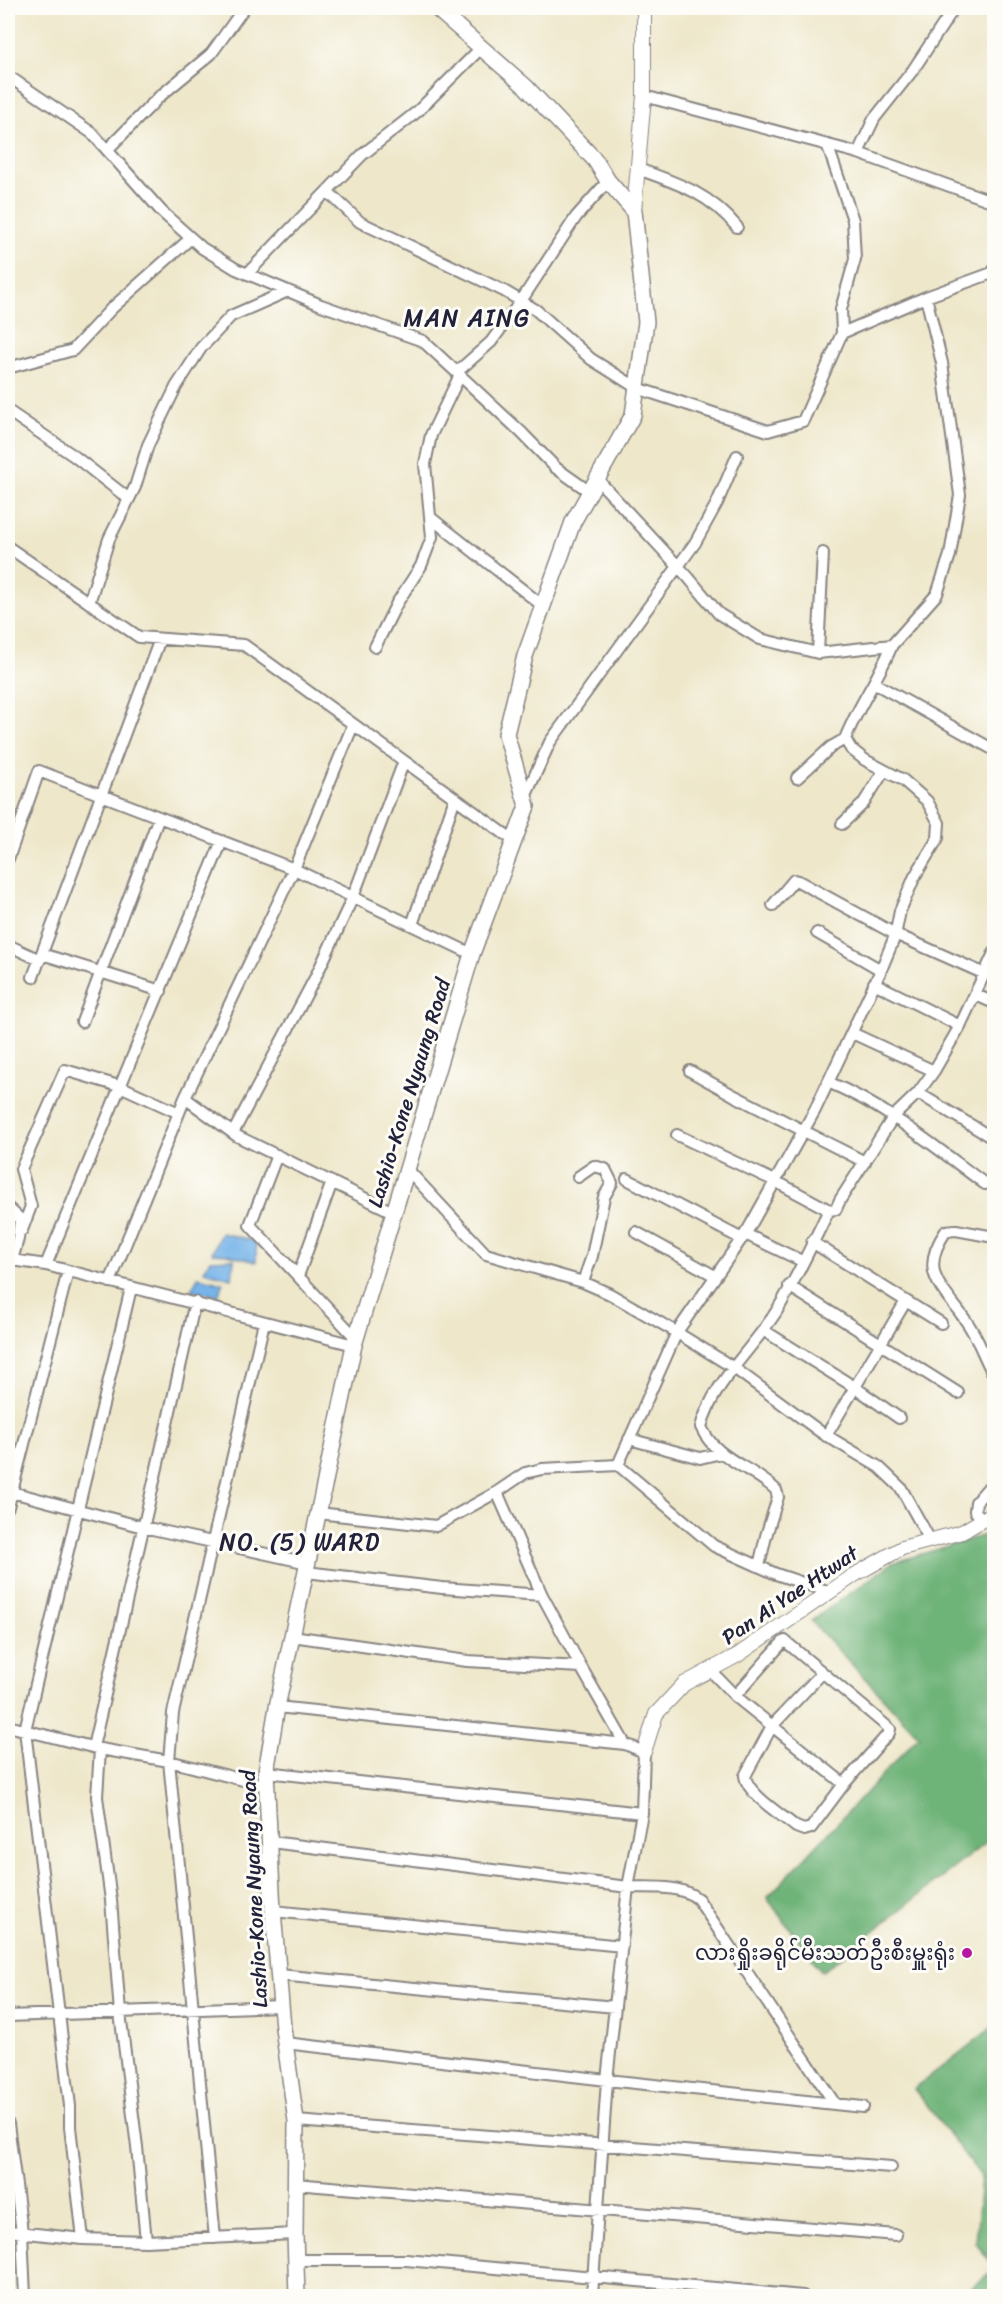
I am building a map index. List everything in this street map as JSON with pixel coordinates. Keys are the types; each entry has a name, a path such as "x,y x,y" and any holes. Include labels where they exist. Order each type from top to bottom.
{"main road":[{"path":"436,8 526,87 595,160 608,181 634,212"},
{"name":"Lashio-Kone Nyaung Road","path":"297,2296 296,2121 281,2006 273,1911 267,1779 277,1707 355,1342 472,954 527,806 506,734 525,656 573,522 633,415 646,322 634,212"}],"street":[{"path":"107,150 159,97 211,54 244,8"},
{"path":"634,212 644,96 644,8"},
{"path":"858,153 874,119 913,70 954,8"},
{"path":"247,274 362,154 418,111 482,47"},
{"path":"8,76 92,133 162,212 201,248 247,274 423,341 521,432 556,468 593,485 677,566 719,614 760,639 818,653 892,645"},
{"path":"644,96 828,147 858,153 994,202"},
{"path":"327,191 360,222 504,291 536,310 591,359 637,388 768,431 803,421 842,333 841,309 855,259 853,220 828,147"},
{"path":"638,169 689,187 726,213 737,227"},
{"path":"375,647 397,603 421,566 432,537 425,464 431,435 458,374 491,342 576,217 608,181"},
{"path":"8,369 73,350 111,309 191,238"},
{"path":"842,333 926,297 992,273 994,270"},
{"path":"89,603 109,539 135,487 148,445 176,387 201,348 231,316 288,291"},
{"path":"797,778 831,747 844,739 892,645 937,594 950,555 960,495 942,363 926,297"},
{"path":"8,411 74,456 129,500"},
{"path":"525,797 550,742 695,543 717,503 737,456"},
{"path":"431,519 543,606"},
{"path":"8,547 139,637 244,645 513,840"},
{"path":"818,653 823,553"},
{"path":"33,977 160,639"},
{"path":"874,683 994,750"},
{"path":"110,1282 185,1098 294,869 353,725"},
{"path":"618,1465 677,1332 744,1237 828,1082 881,970 895,934 900,911 915,876 938,838 939,824 927,801 903,780 884,771 851,749 844,739"},
{"path":"233,1133 316,976 352,897 404,761"},
{"path":"8,859 39,771 294,869 472,954"},
{"path":"842,824 863,804 884,771"},
{"path":"412,925 455,798"},
{"path":"82,1022 159,817"},
{"path":"46,1265 99,1135 122,1087 222,841"},
{"path":"773,905 794,880 895,934 985,975"},
{"path":"817,933 881,970"},
{"path":"8,945 40,957 161,991"},
{"path":"677,1135 775,1181 829,1210 836,1209 894,1116 918,1093 934,1071 976,995 994,953"},
{"path":"874,983 960,1026"},
{"path":"976,995 994,1003"},
{"path":"852,1033 934,1071"},
{"path":"179,1113 122,1087 65,1070 21,1169 31,1206 10,1259 46,1265 131,1288 195,1302 264,1322 355,1342"},
{"path":"690,1071 865,1162"},
{"path":"828,1082 853,1092 894,1116 984,1184"},
{"path":"918,1093 994,1139"},
{"path":"185,1098 233,1133 395,1213"},
{"path":"277,1155 250,1225 355,1342"},
{"path":"578,1177 594,1166 605,1169 612,1183 604,1197 592,1256 583,1282"},
{"path":"408,1170 486,1254 583,1282 610,1294 734,1368 826,1436 879,1467 901,1488 930,1540"},
{"path":"627,1179 744,1237 802,1261"},
{"path":"298,1276 332,1182"},
{"path":"8,1208 20,1219 18,1239"},
{"path":"759,1566 778,1497 776,1490 722,1454 707,1440 701,1427 723,1383 776,1313 829,1210"},
{"path":"994,1237 956,1230 946,1231 932,1259 933,1276 967,1322 994,1375"},
{"path":"636,1232 715,1276"},
{"path":"812,1242 941,1323"},
{"path":"8,1507 9,1491 44,1373 68,1271"},
{"path":"789,1286 882,1343 958,1394"},
{"path":"83,2239 25,1730 131,1288"},
{"path":"826,1436 906,1301"},
{"path":"146,2241 120,2013 111,1900 97,1797 97,1748 143,1527 195,1302"},
{"path":"215,2238 169,1761 173,1713 264,1322"},
{"path":"763,1330 856,1388 898,1418"},
{"path":"629,1439 700,1458 722,1454"},
{"path":"318,1513 436,1526 497,1492 525,1473 542,1469 618,1465 714,1546 776,1574 830,1592"},
{"path":"989,1516 975,1511 976,1502 994,1481"},
{"path":"9,1491 143,1527 213,1541 307,1568 442,1588 542,1595"},
{"path":"497,1492 542,1595 625,1744"},
{"name":"Pan Ai Yae Htwat","path":"644,1752 656,1714 684,1684 711,1671 830,1592 902,1548 962,1532 989,1516"},
{"path":"292,1636 467,1661 581,1667"},
{"path":"735,1696 785,1641 890,1729 890,1732 844,1785 811,1828 804,1830 796,1827 752,1791 746,1784 747,1770 772,1726 822,1673"},
{"path":"711,1671 735,1696 844,1785"},
{"path":"277,1707 625,1744 644,1752 642,1813 627,1887 607,2080 592,2296"},
{"path":"8,1726 97,1748 267,1779 642,1813"},
{"path":"271,1842 627,1887 681,1889 698,1899 835,2104"},
{"path":"273,1911 622,1946"},
{"path":"279,1975 615,2007"},
{"path":"8,2016 281,2006"},
{"path":"285,2043 864,2107"},
{"path":"296,2121 891,2167"},
{"path":"8,2124 22,2232 25,2296"},
{"path":"295,2184 896,2235"},
{"path":"8,2231 83,2239 146,2241 295,2234"},
{"path":"295,2260 406,2260 799,2296"}],"green space":[{"path":"994,1532 994,1836 822,1972 767,1898 919,1736 811,1621 892,1563"},
{"path":"994,2026 994,2269 976,2242 981,2176 914,2089"},
{"path":"994,2269 994,2296 972,2296 969,2290"}],"water":[{"path":"221,1233 256,1241 256,1262 228,1254 212,1253"},
{"path":"234,1259 232,1278 204,1271 210,1260"},
{"path":"198,1277 223,1283 218,1296 191,1290"}],"place":[{"name":"လားရှိုးခရိုင်မီးသတ်ဦးစီးမှူးရုံး","path":"967,1953"}],"district":[{"name":"MAN AING","path":"467,318"},
{"name":"NO. (5) WARD","path":"300,1542"}]}
